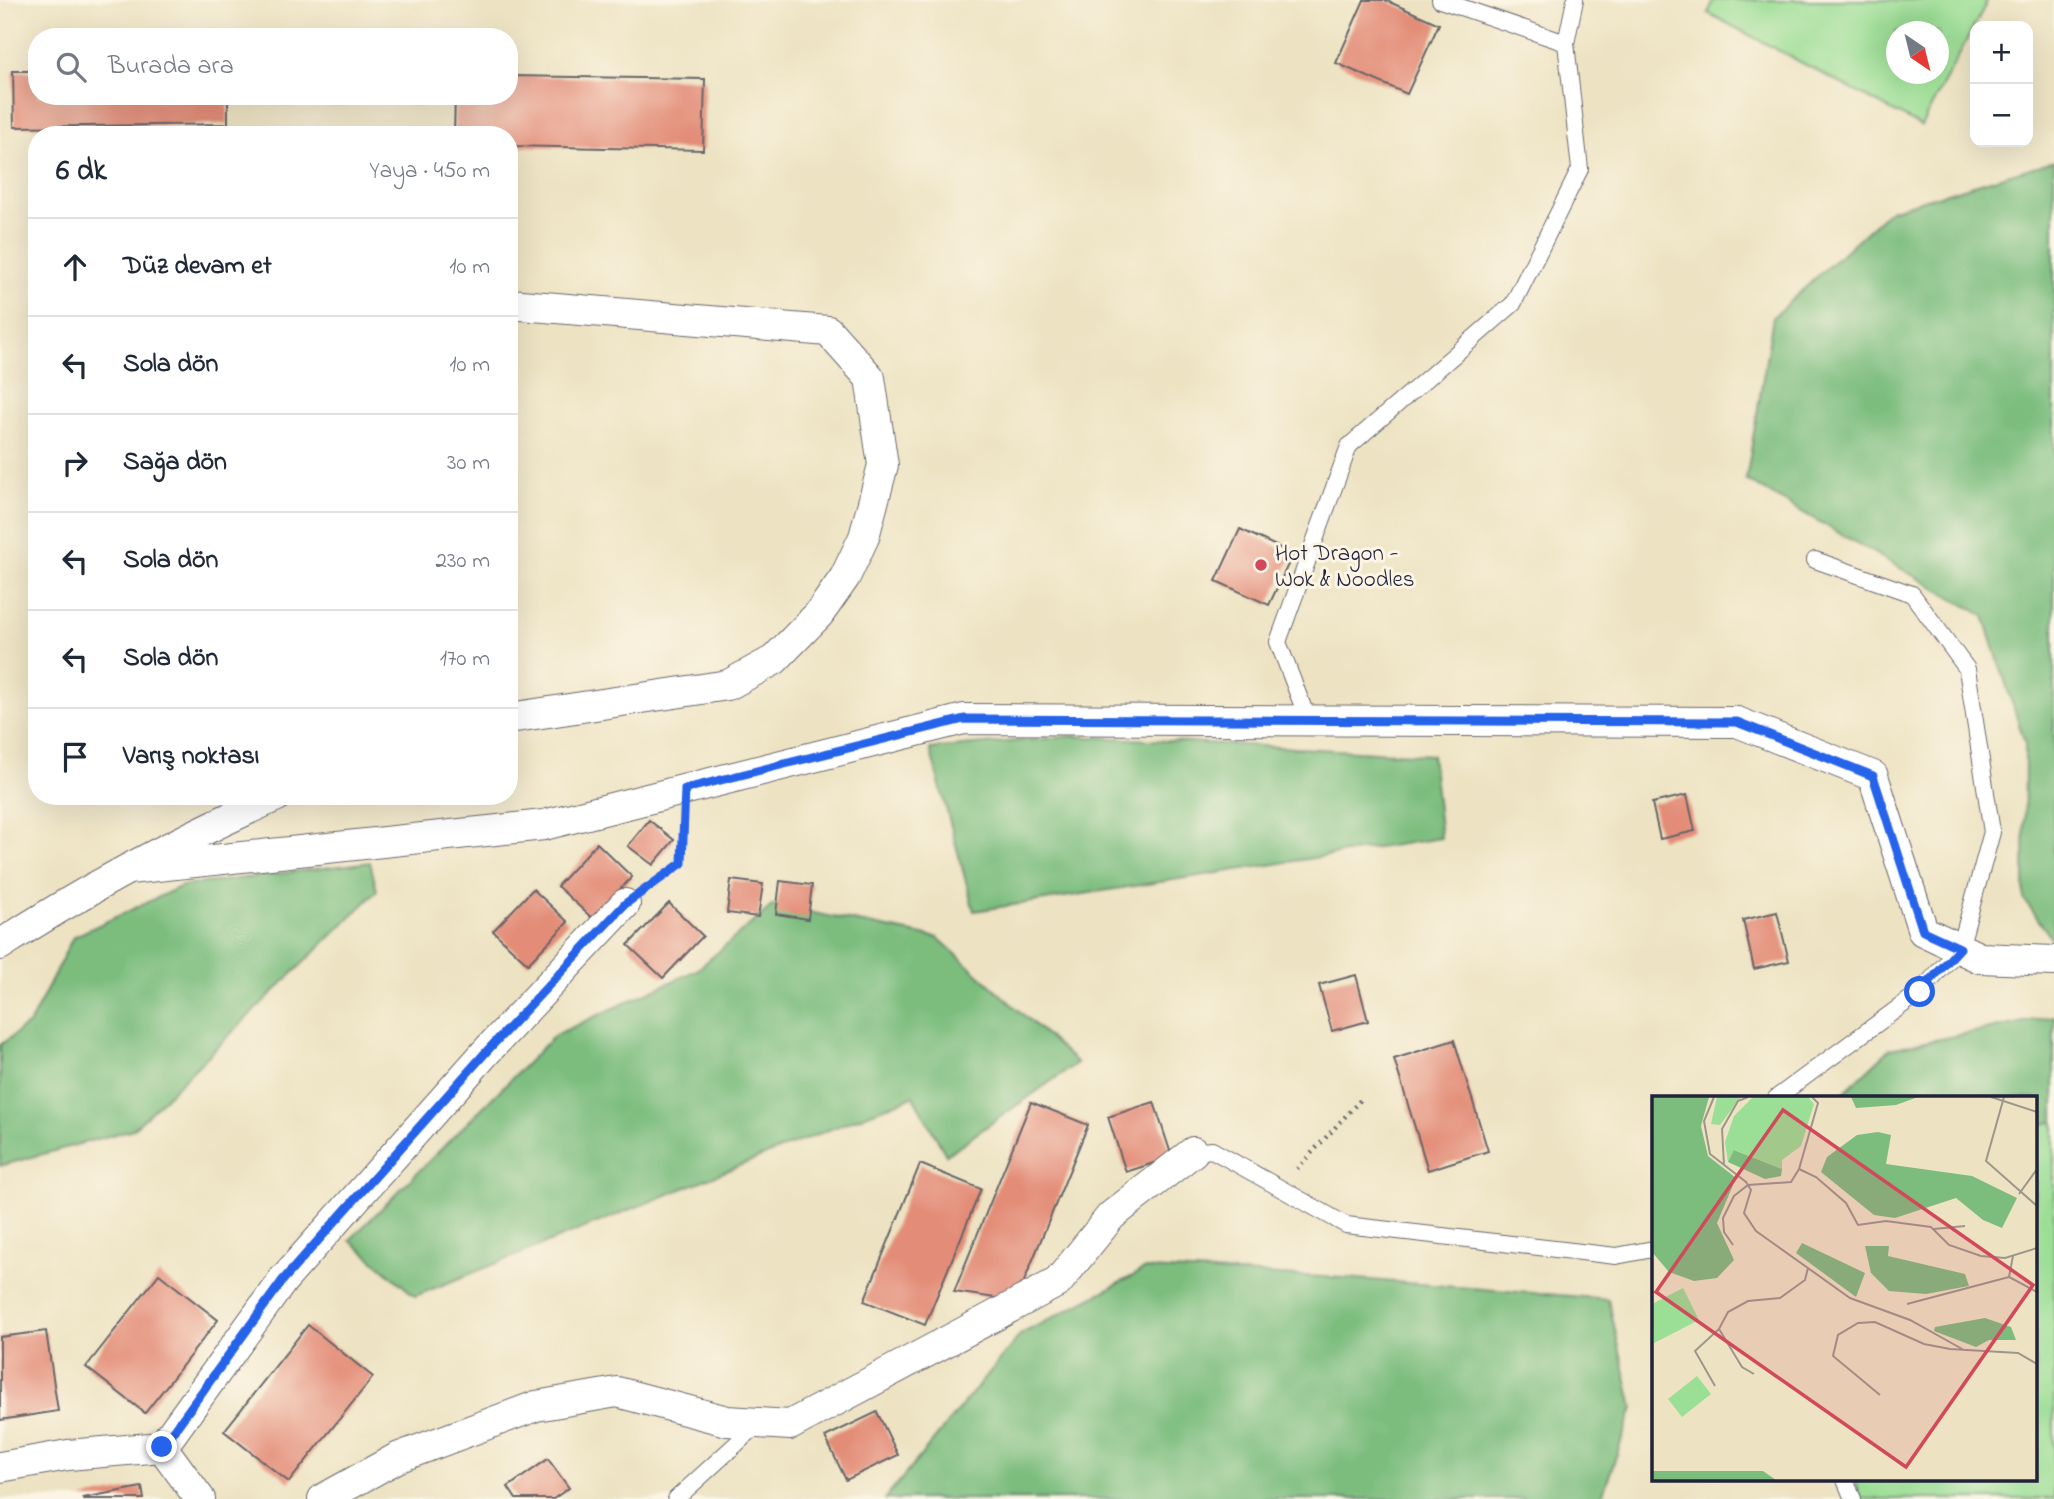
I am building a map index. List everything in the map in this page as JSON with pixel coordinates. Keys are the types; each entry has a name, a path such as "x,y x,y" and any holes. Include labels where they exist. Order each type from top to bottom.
{"street":[{"path":"518,305 828,331 870,378 883,465 863,537 845,577 819,614 774,660 728,685 518,717"},
{"path":"129,869 544,825 964,719 1737,722 1873,776 1923,931 1980,958 2054,961"},
{"path":"0,945 57,907 214,824 257,805"},
{"path":"0,1467 68,1455 162,1447 283,1280 486,1052 625,904"},
{"path":"323,1499 397,1458 536,1406 618,1392 727,1421 790,1425 1058,1282 1111,1216 1194,1152"},
{"path":"162,1447 200,1499"}],"lane":[{"path":"1440,0 1566,43"},
{"path":"1308,720 1278,642 1349,446 1513,304 1580,169 1566,43 1575,0"},
{"path":"1779,1096 1920,992 1960,948 1992,832 1967,669 1912,594 1815,560"},
{"path":"1194,1152 1212,1150 1346,1225 1616,1256 1652,1249"},
{"path":"676,1499 759,1423"},
{"path":"1846,1482 1853,1499"}],"path":[{"path":"625,904 682,863 685,789"},
{"path":"1280,1188 1363,1097"}],"green space":[{"path":"1714,0 1988,0 1977,21 1970,21 1970,34 1949,73 1949,21 1886,21 1886,84 1943,84 1921,126 1708,13"},
{"path":"2054,161 2054,942 2024,899 2025,743 1984,616 1746,480 1773,317 1890,210"},
{"path":"1073,736 1432,755 1441,838 974,911 930,749"},
{"path":"370,862 377,891 133,1129 0,1166 0,1045 30,1023 73,937 182,886"},
{"path":"773,905 938,938 1077,1063 946,1155 913,1096 415,1296 350,1240 555,1035 697,970"},
{"path":"2054,1016 2054,1121 2036,1126 2036,1096 1840,1096 1890,1049"},
{"path":"2054,1121 2054,1499 1861,1499 1855,1482 2036,1482 2036,1126"},
{"path":"1146,1269 1345,1278 1608,1299 1633,1408 1601,1499 885,1499 1021,1334"}],"building":[{"path":"1364,0 1385,0 1439,24 1407,94 1336,63"},
{"path":"13,71 28,71 28,105 228,105 228,124 14,127"},
{"path":"518,76 705,79 703,150 518,146 518,126 454,126 455,105 518,105"},
{"path":"1240,529 1293,554 1269,605 1216,581"},
{"path":"1687,795 1695,831 1660,839 1652,803"},
{"path":"649,820 674,840 653,865 628,846"},
{"path":"597,843 632,877 592,918 557,886"},
{"path":"731,880 763,884 758,917 727,913"},
{"path":"780,881 812,885 808,919 776,914"},
{"path":"533,889 568,922 528,964 493,931"},
{"path":"669,903 703,936 663,978 628,945"},
{"path":"1777,912 1789,961 1754,969 1743,920"},
{"path":"1356,975 1368,1021 1332,1031 1319,985"},
{"path":"1454,1040 1488,1151 1428,1170 1394,1059"},
{"path":"1031,1102 1088,1125 1016,1301 954,1292"},
{"path":"1154,1102 1172,1157 1126,1172 1108,1117"},
{"path":"920,1164 981,1189 925,1325 864,1301"},
{"path":"159,1274 218,1320 145,1413 86,1367"},
{"path":"308,1325 373,1377 289,1482 224,1431"},
{"path":"46,1331 58,1411 0,1420 0,1337"},
{"path":"877,1412 898,1455 846,1480 825,1437"},
{"path":"548,1459 569,1488 553,1499 516,1499 508,1487"},
{"path":"142,1487 144,1499 83,1498"}],"place":[{"name":"Hot Dragon - Wok & Noodles","path":"1261,565"}],"route":[{"path":"162,1447 283,1280 486,1052 625,904 682,863 685,789 964,719 1737,722 1873,776 1923,931 1960,948 1920,992"}]}
